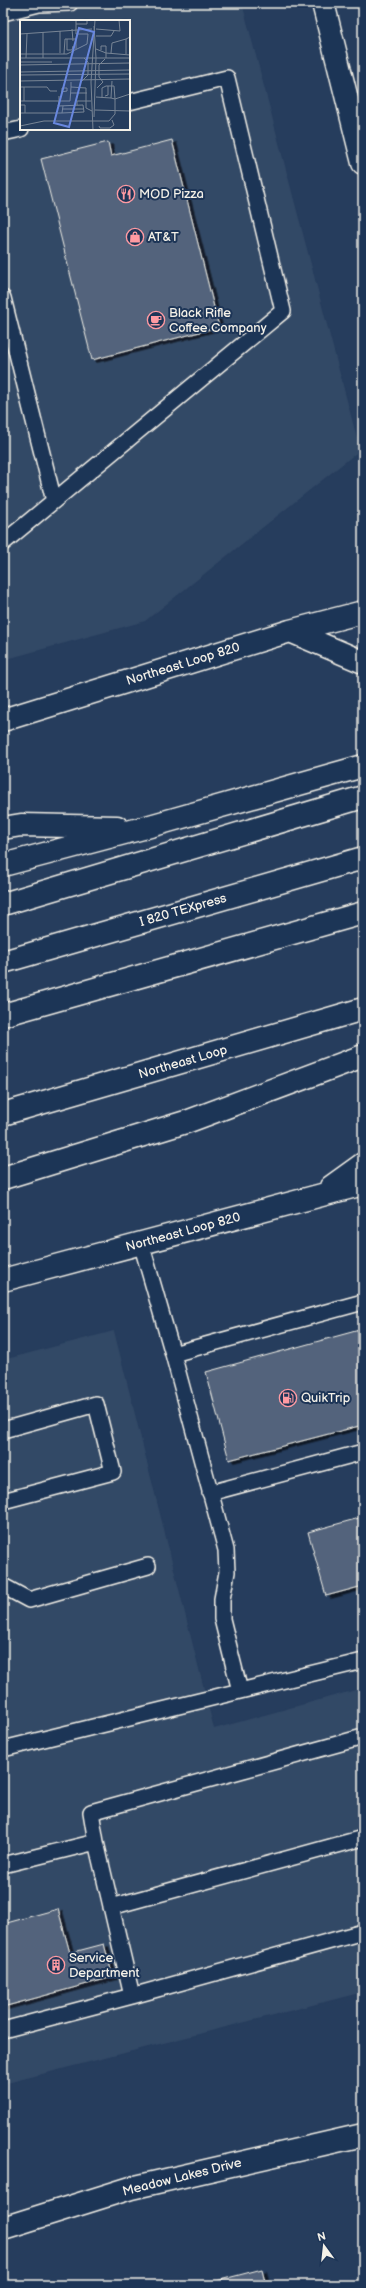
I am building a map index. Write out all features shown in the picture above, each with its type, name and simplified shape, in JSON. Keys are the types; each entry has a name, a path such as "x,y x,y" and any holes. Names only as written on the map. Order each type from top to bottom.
{"main road":[{"path":"323,3 363,163"},
{"name":"Northeast Loop 820","path":"3,720 290,631 363,612"},
{"path":"290,631 363,662"},
{"path":"3,865 143,828 363,766"},
{"path":"3,904 363,798"},
{"path":"3,828 21,825 143,828"},
{"name":"I 820 TEXpress","path":"3,962 363,858"},
{"path":"3,1015 363,913"},
{"name":"Northeast Loop","path":"3,1114 363,1009"},
{"path":"3,1178 189,1121 363,1056"},
{"path":"320,1195 363,1164"},
{"name":"Northeast Loop 820","path":"3,1280 363,1184"},
{"name":"Meadow Lakes Drive","path":"3,2228 131,2188 363,2135"}],"lane":[{"path":"3,12 39,4 70,3"},
{"path":"3,543 283,311 227,78 130,102"},
{"path":"3,133 20,129"},
{"path":"3,298 54,501"},
{"path":"141,1243 173,1354 226,1550 227,1572 222,1599 222,1619 240,1691"},
{"path":"173,1354 363,1302"},
{"path":"3,1430 96,1404 113,1472 3,1501"},
{"path":"210,1493 363,1452"},
{"path":"3,1586 29,1600 148,1566"},
{"path":"3,1749 363,1660"},
{"path":"132,1996 96,1842 92,1812 363,1737"},
{"path":"112,1908 363,1838"},
{"path":"3,1866 96,1842"},
{"path":"3,2030 363,1932"}],"shaded area":[{"path":"3,3 242,3 360,450 145,621 3,660"},
{"path":"114,1331 214,1729 363,1688 363,1992 3,2084 3,1360"}],"building":[{"path":"172,140 219,327 92,360 41,159 108,142 111,156"},
{"name":"QuikTrip","path":"363,1329 363,1425 229,1460 206,1372"},
{"path":"363,1517 363,1586 326,1596 308,1532"},
{"name":"Service Department","path":"58,1909 70,1953 104,1944 113,1977 3,2007 3,1924"},
{"path":"262,2269 266,2285 201,2285"}],"place":[{"name":"MOD Pizza","path":"126,194"},
{"name":"AT&T","path":"135,237"},
{"name":"Black Rifle Coffee Company","path":"156,320"},
{"name":"QuikTrip","path":"288,1398"},
{"name":"Service Department","path":"56,1965"}]}
